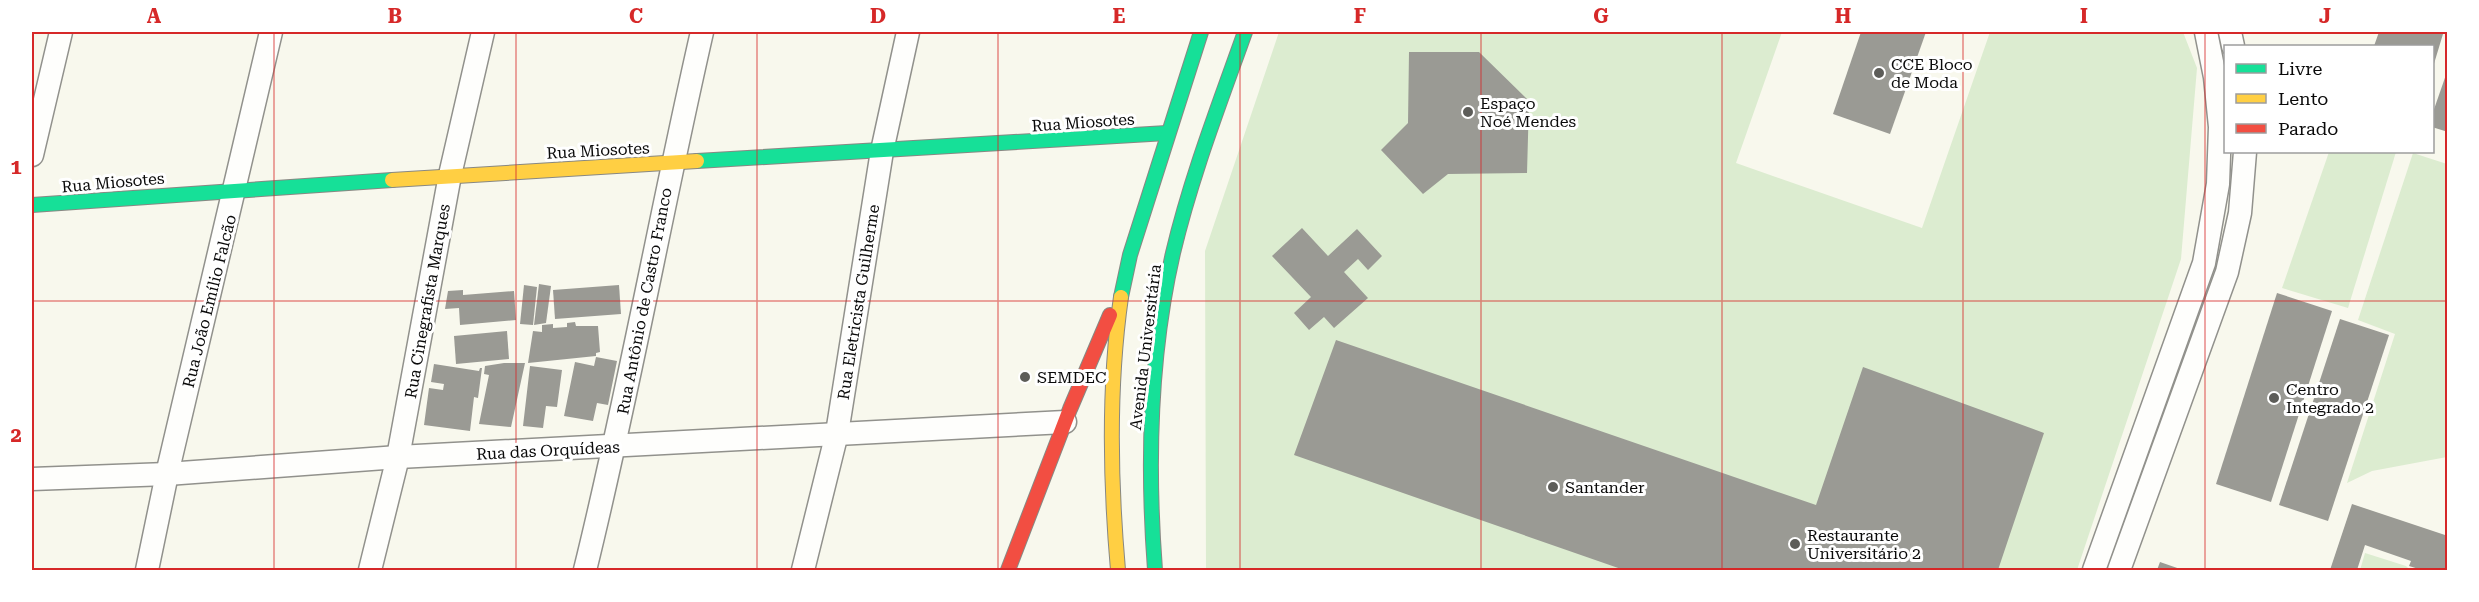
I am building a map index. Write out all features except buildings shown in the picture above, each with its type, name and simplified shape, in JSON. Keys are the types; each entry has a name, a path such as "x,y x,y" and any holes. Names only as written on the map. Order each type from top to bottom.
{"main road":[{"name":"Avenida Universitária","path":"1118,570 1114,518 1112,425 1116,338 1122,287 1140,244 1167,133 1202,32"},
{"name":"Avenida Universitária","path":"1155,570 1150,512 1150,452 1168,251 1245,32"},
{"name":"Rua Miosotes","path":"32,205 450,175 1167,133"},
{"path":"1008,570 1065,422 1122,287"}],"street":[{"path":"32,154 61,32"},
{"name":"Rua João Emílio Falcão","path":"147,570 167,474 236,189 271,32"},
{"name":"Rua Cinegrafista Marques","path":"370,570 398,457 450,175 483,32"},
{"name":"Rua Antônio de Castro Franco","path":"585,570 615,447 672,162 702,32"},
{"name":"Rua Eletricista Guilherme","path":"803,570 837,433 882,151 908,32"},
{"path":"2094,570 2204,263 2218,184 2220,127 2215,77 2206,32"},
{"path":"2119,570 2227,272 2240,213 2246,153"},
{"name":"Rua das Orquídeas","path":"32,479 167,474 398,457 1065,422"}],"green space":[{"path":"1279,32 1782,32 1736,163 1922,228 1990,32 2183,32 2197,68 2181,259 2077,570 1206,570 1205,251"},
{"path":"2329,153 2396,153 2348,308 2282,288"},
{"path":"2413,153 2447,164 2447,457 2372,471 2347,483 2395,334 2358,320"},
{"path":"2365,553 2406,566 2410,570 2360,570"}],"traffic: fast":[{"path":"1121,297 1130,255 1201,32"},
{"path":"1155,570 1151,490 1152,411 1165,292 1188,197 1245,32"},
{"path":"697,161 1167,133"},
{"path":"32,205 392,180"}],"traffic: slow":[{"path":"392,180 697,161"},
{"path":"1118,570 1113,502 1112,399 1121,297"}],"traffic: jam":[{"path":"1008,570 1070,409 1110,315"}],"place":[{"name":"CCE Bloco de Moda","path":"1879,73"},
{"name":"Espaço Noé Mendes","path":"1468,112"},
{"name":"SEMDEC","path":"1025,377"},
{"name":"Centro Integrado 2","path":"2274,398"},
{"name":"Santander","path":"1553,487"},
{"name":"Restaurante Universitário 2","path":"1795,544"}]}
